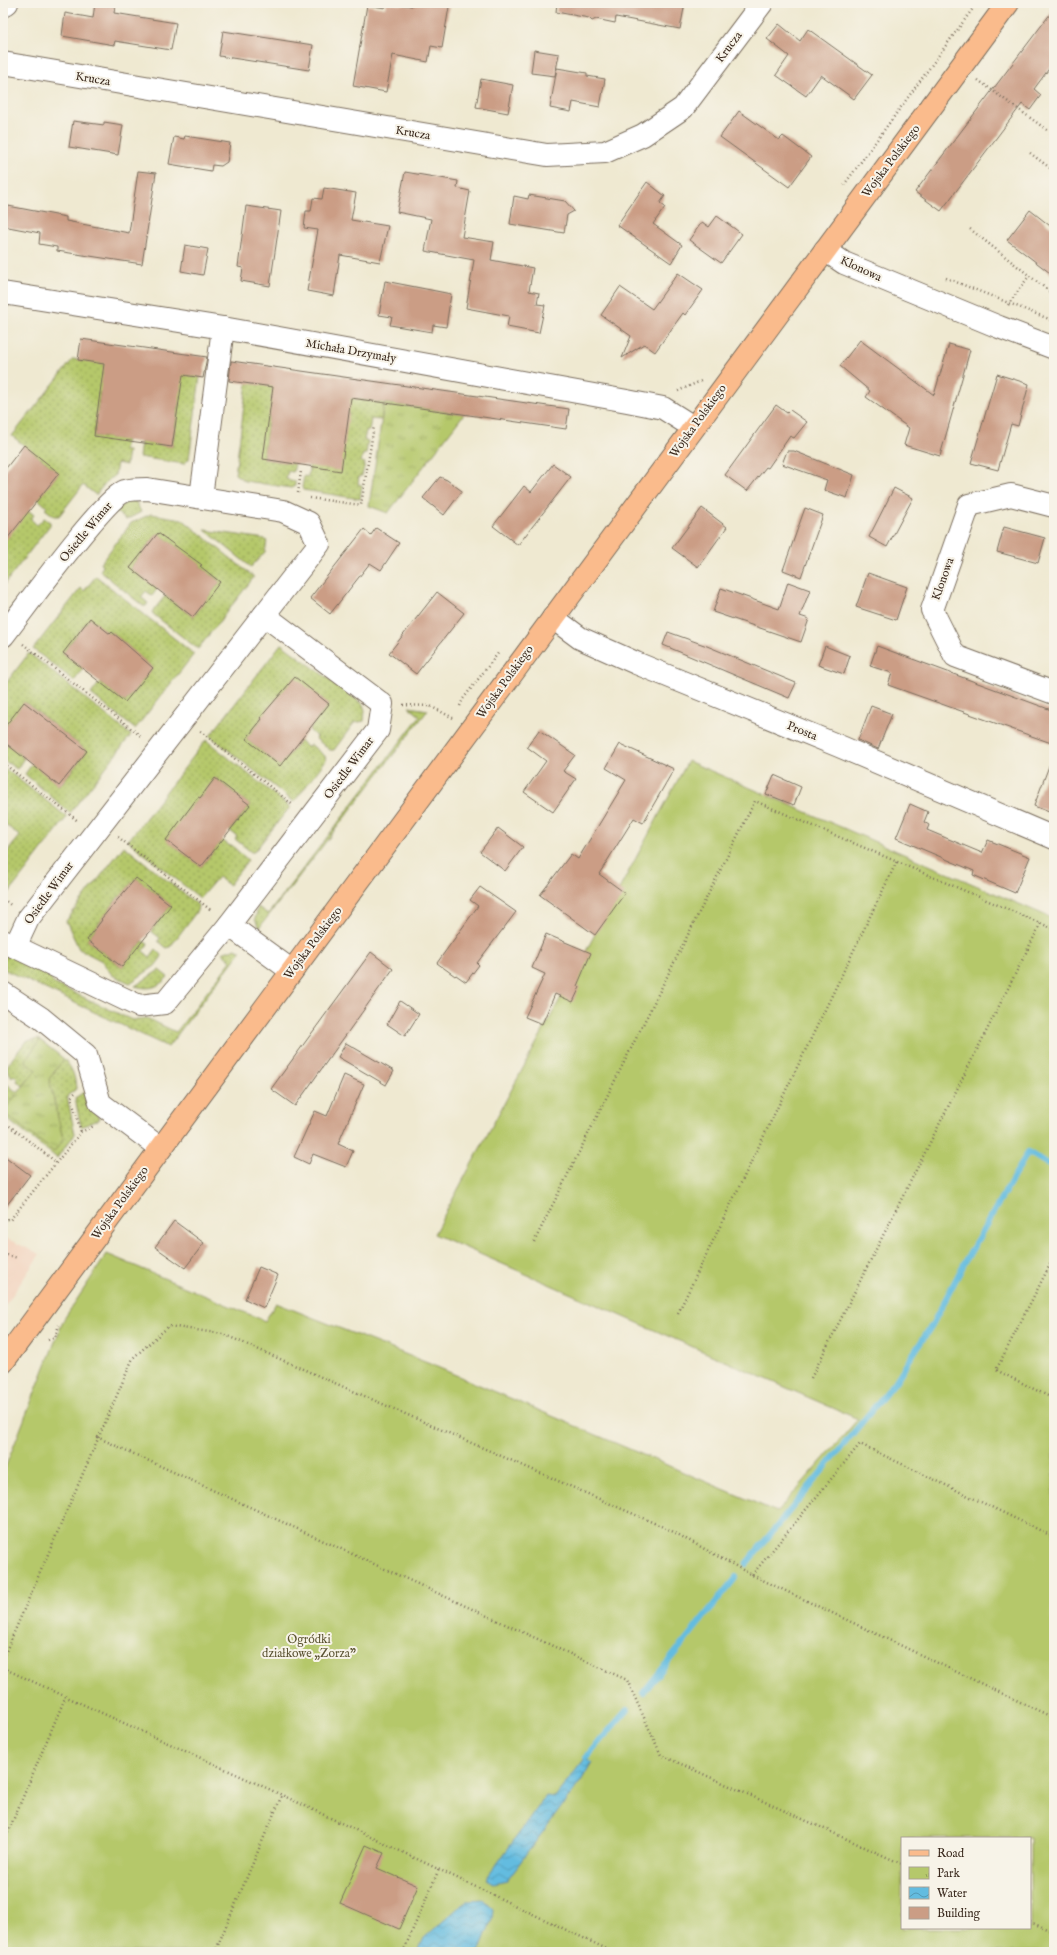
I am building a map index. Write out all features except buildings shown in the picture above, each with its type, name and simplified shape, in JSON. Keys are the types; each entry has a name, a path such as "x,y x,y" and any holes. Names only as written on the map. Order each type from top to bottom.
{"main road":[{"name":"Wojska Polskiego","path":"3,1362 1008,3"}],"street":[{"path":"3,6 6,3"},
{"name":"Krucza","path":"3,63 547,155 604,152 643,135 683,108 762,3"},
{"name":"Klonowa","path":"825,250 844,263 1054,348"},
{"name":"Michała Drzymały","path":"3,293 223,328 663,408 693,427"},
{"path":"202,497 223,328"},
{"name":"Osiedle Wimar","path":"5,634 109,502 125,491 147,489 283,511 309,523 319,544 185,719 98,828 9,944 139,1006 165,1003 229,925 378,730 382,704"},
{"name":"Klonowa","path":"1054,506 1011,495 969,506 932,610 955,656 1054,693"},
{"path":"264,615 382,704"},
{"name":"Prosta","path":"553,618 580,638 636,663 839,746 1054,838"},
{"path":"229,925 292,971"},
{"path":"3,993 41,1018 86,1055 100,1103 160,1148"}],"path":[{"path":"841,188 977,3"},
{"path":"961,68 1047,130"},
{"path":"1030,153 1054,171"},
{"path":"970,229 1054,295"},
{"path":"999,327 1009,303 1029,276"},
{"path":"946,278 1054,321"},
{"path":"663,408 669,396 700,381 705,375"},
{"path":"300,470 297,496 361,505 374,426"},
{"path":"5,634 159,751"},
{"path":"382,704 430,706 454,718"},
{"path":"185,719 310,819"},
{"path":"3,763 98,828 229,925"},
{"path":"534,1242 755,801 1054,929"},
{"path":"678,1312 897,861"},
{"path":"811,1378 1041,923"},
{"path":"3,1218 10,1220 81,1132 100,1123 112,1113"},
{"path":"3,1121 56,1162"},
{"path":"3,1254 18,1258"},
{"path":"1054,1257 996,1370 1054,1399"},
{"path":"3,1658 97,1437 133,1358 169,1326 223,1334 670,1530 752,1575 1054,1718"},
{"path":"97,1437 627,1680 661,1754 901,1864"},
{"path":"752,1575 860,1444 1054,1536"},
{"path":"3,1668 65,1698 282,1795 613,1952"},
{"path":"3,1844 65,1698"},
{"path":"215,1952 282,1795"},
{"path":"403,1952 439,1869"},
{"path":"1031,1922 1054,1932"}],"shaded area":[{"path":"3,1237 40,1254 3,1309"}],"green space":[{"path":"73,359 200,377 189,459 184,464 139,457 141,442 172,447 179,403 100,392 94,436 126,440 124,451 128,451 126,465 117,463 115,475 106,482 96,495 83,485 59,516 54,516 45,509 47,507 38,499 59,473 12,436"},
{"path":"247,383 384,403 381,420 371,419 369,431 366,431 364,440 368,441 366,454 363,454 361,462 365,463 362,476 359,476 358,484 362,485 360,499 303,490 302,487 304,476 308,477 309,466 269,415 263,459 295,464 293,472 288,471 286,479 295,481 295,486 291,488 245,481 235,474"},
{"path":"384,403 464,414 388,513 369,506"},
{"path":"135,500 141,512 126,520 114,510 129,501"},
{"path":"29,511 34,515 31,519 37,525 44,518 50,522 50,525 3,586 3,530"},
{"path":"151,514 182,519 254,577 198,649 152,612 165,596 193,617 220,582 200,566 201,565 158,533 130,568 157,589 152,596 146,591 141,597 148,603 146,606 143,606 100,571 103,566 100,564 131,523"},
{"path":"205,530 265,539 267,541 265,552 251,567"},
{"path":"96,576 194,654 135,729 91,694 100,682 125,702 153,668 112,632 110,634 90,618 63,653 83,669 74,681 33,649 81,588 84,591"},
{"path":"281,644 363,704 365,710 364,721 354,723 334,750 330,750 316,739 317,737 309,730 329,704 295,678 260,718 262,719 246,739 280,766 300,741 308,747 310,744 325,756 326,760 294,802 210,736"},
{"path":"29,653 131,735 70,813 25,774 32,764 60,786 87,751 25,702 3,729 3,687"},
{"path":"409,707 428,710 259,928 255,919 258,907 268,914 420,716"},
{"path":"206,740 290,807 254,852 251,852 235,839 237,836 230,831 250,805 215,778 200,798 198,797 167,840 201,867 222,840 230,846 231,845 248,860 229,885 218,877 200,898 128,841"},
{"path":"3,741 24,758 17,769 3,760"},
{"name":"Ogródki działkowe „Zorza”","path":"688,761 1054,919 1054,1952 3,1952 3,1473 64,1319 107,1254 265,1321 276,1303 430,1364 777,1512 858,1419 434,1234"},
{"path":"3,767 67,817 5,898 3,896 3,857 20,836 3,823"},
{"path":"124,846 198,905 197,911 170,947 167,948 158,941 160,938 151,931 171,905 136,878 120,897 119,896 87,940 122,967 143,941 148,944 143,951 150,957 156,949 162,955 155,966 130,983 112,975 102,961 79,949 66,921"},
{"path":"236,948 241,951 168,1047 3,969 3,950 47,971 53,983 132,1020 147,1018 176,1032 231,961 222,953"},
{"path":"159,970 168,977 157,986 145,988 135,986"},
{"path":"40,1040 25,1061 36,1070 23,1086 17,1081 18,1079 14,1075 12,1077 6,1067 26,1041"},
{"path":"40,1040 64,1059 49,1079 63,1139 54,1152 3,1112 36,1070 25,1061"},
{"path":"64,1059 70,1066 74,1076 76,1089 67,1096 75,1134 57,1158 3,1116 3,1112 63,1139 49,1079"},
{"path":"3,1081 18,1093 3,1112"},
{"path":"84,1092 87,1102 100,1119 81,1127 75,1098"}],"water":[{"path":"586,1757 592,1762 581,1781 507,1880 493,1883 486,1879 546,1796 555,1797"},
{"path":"484,1900 493,1909 492,1919 479,1952 418,1952 424,1938 466,1901"}],"waterway":[{"path":"746,1564 895,1382 932,1325 966,1260 1028,1152 1054,1168"},
{"path":"643,1693 736,1577"},
{"path":"586,1757 627,1710"}]}
